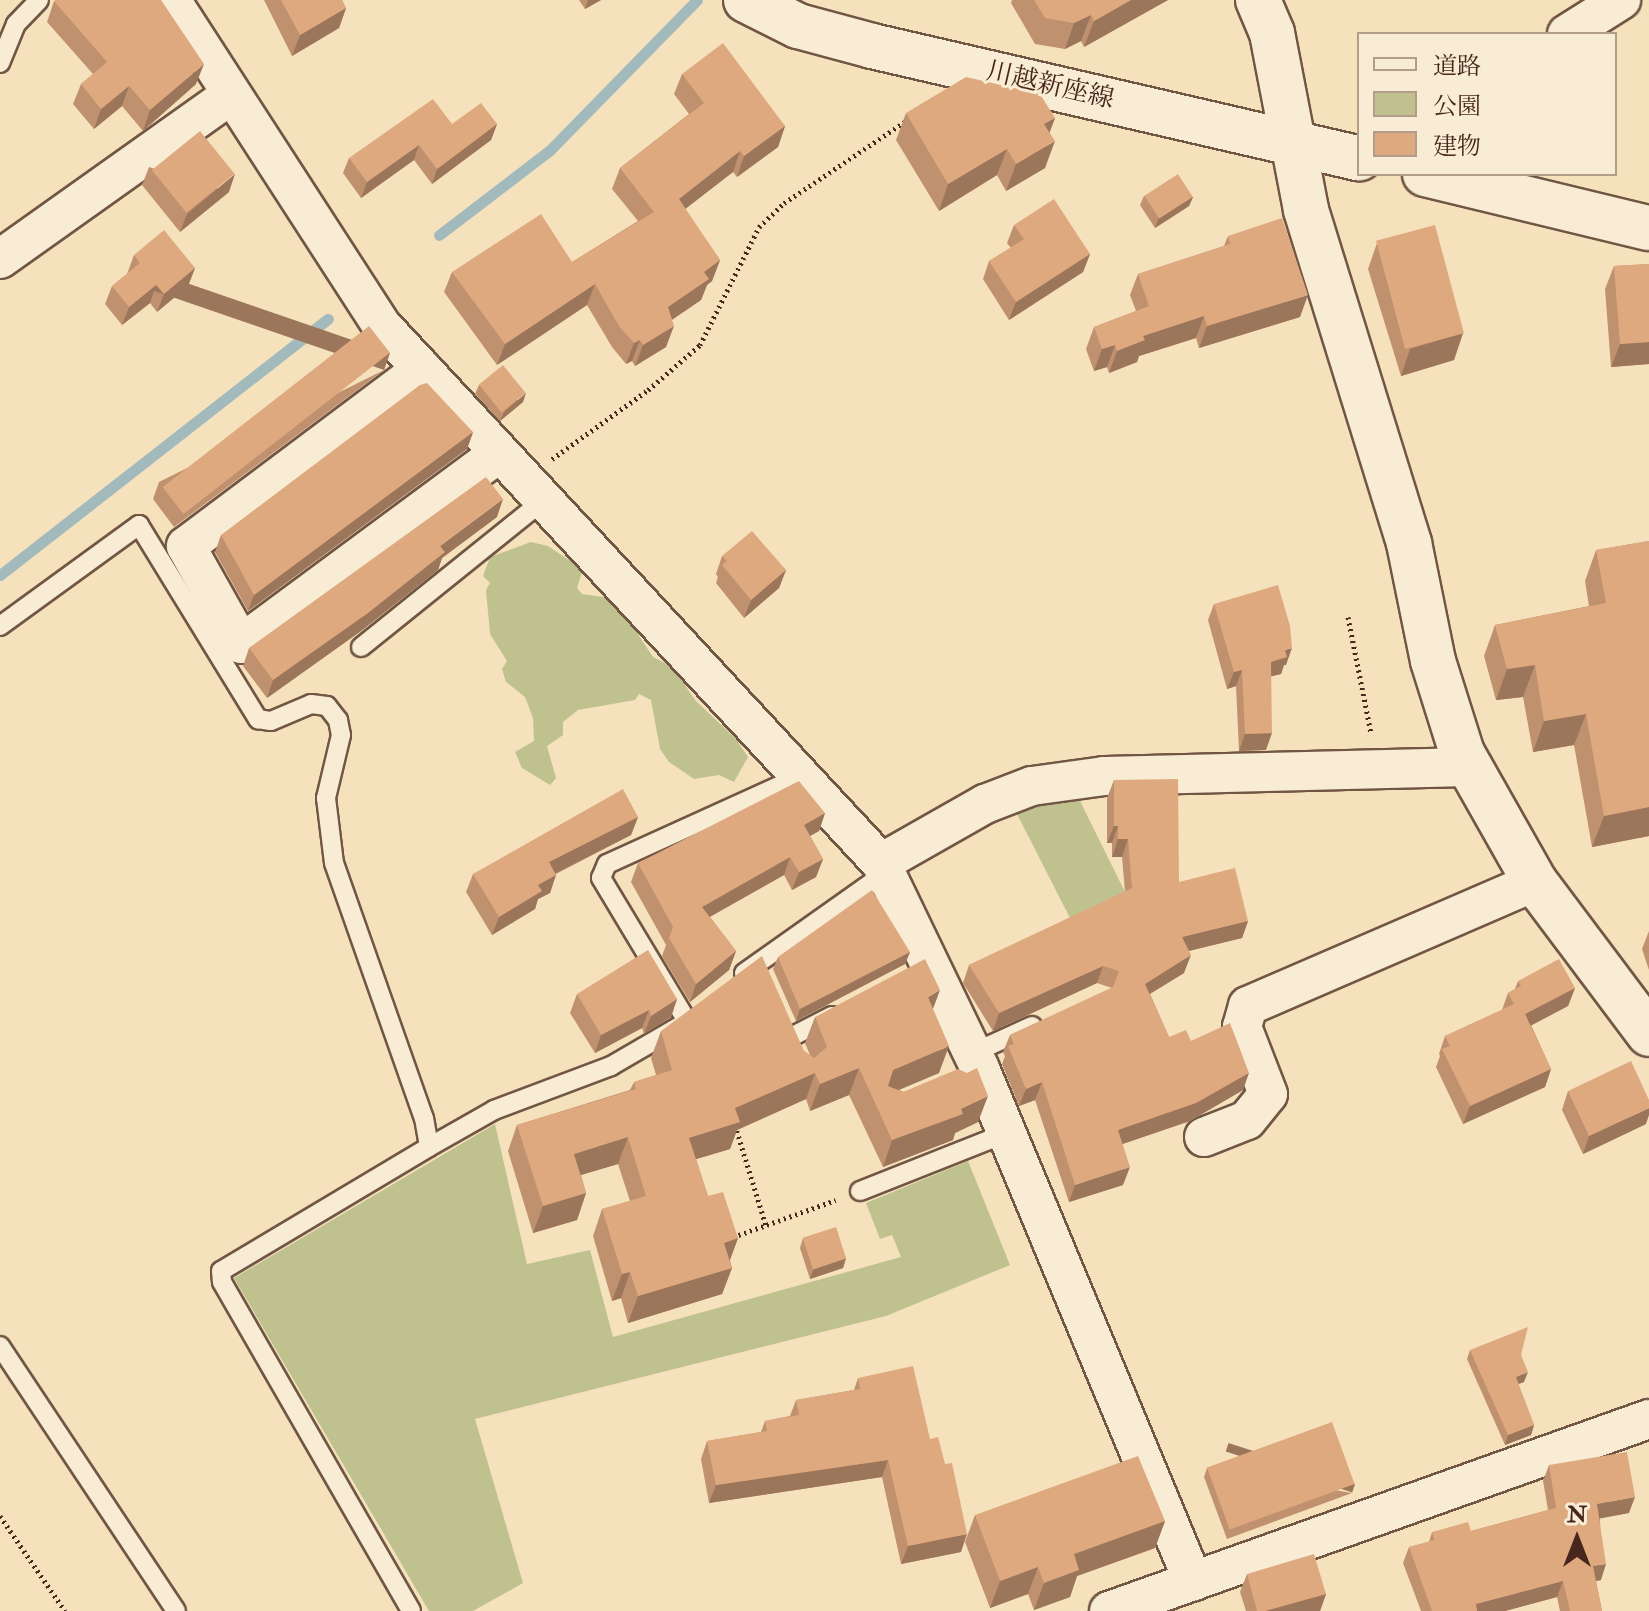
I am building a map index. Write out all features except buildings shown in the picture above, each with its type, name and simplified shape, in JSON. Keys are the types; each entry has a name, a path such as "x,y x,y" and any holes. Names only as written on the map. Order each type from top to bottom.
{"street":[{"path":"171,0 382,326 883,868 923,968 1004,1134 1193,1581"},
{"name":"川越新座線","path":"746,0 798,26 872,46 1290,141 1352,151"},
{"path":"1258,0 1272,33 1290,141 1409,543 1433,661 1469,767 1535,882 1649,1034"},
{"path":"1570,32 1621,0"},
{"path":"0,259 231,95"},
{"path":"1433,176 1649,228"},
{"path":"422,369 186,546 241,644 523,477"},
{"path":"883,868 985,804 1032,786 1104,776 1469,767"},
{"path":"1204,1137 1247,1120 1268,1094 1242,1027 1248,1006 1535,882"},
{"path":"1109,1611 1649,1419"}],"lane":[{"path":"0,63 16,24 39,0"},
{"path":"361,647 523,477"},
{"path":"0,626 139,525 258,719 271,721 311,704 327,706 341,735 326,798 334,863 424,1118 429,1147"},
{"path":"411,1611 222,1282 221,1271 494,1110 611,1066 693,1015 601,878 607,864 801,776"},
{"path":"723,990 883,868"},
{"path":"757,962 768,987"},
{"path":"800,1061 787,1032 846,1009"},
{"path":"973,1065 1044,1020"},
{"path":"860,1191 1004,1134"},
{"path":"0,1346 176,1611"}],"path":[{"path":"523,477 648,390 700,345 725,300 741,256 759,227 784,203 915,115"},
{"path":"1348,617 1379,769"},
{"path":"731,1110 766,1226"},
{"path":"728,1239 860,1191"},
{"path":"0,1516 65,1611"}],"green space":[{"path":"531,542 548,546 575,564 582,572 577,588 582,594 603,597 626,616 653,657 673,667 695,700 736,739 748,757 734,782 719,775 694,779 669,762 660,749 651,700 639,694 635,700 578,710 563,722 563,735 547,746 556,778 550,785 522,768 515,752 534,741 533,718 525,697 506,682 502,669 507,661 490,634 486,590 490,583 483,576 490,557"},
{"path":"1078,797 1127,896 1071,920 1016,812"},
{"path":"495,1124 527,1264 590,1250 613,1337 901,1257 892,1235 880,1239 866,1203 968,1161 1010,1265 886,1316 475,1419 523,1583 473,1611 429,1611 234,1278"}],"waterway":[{"path":"439,235 550,150 697,0"},
{"path":"0,575 328,319"}]}
